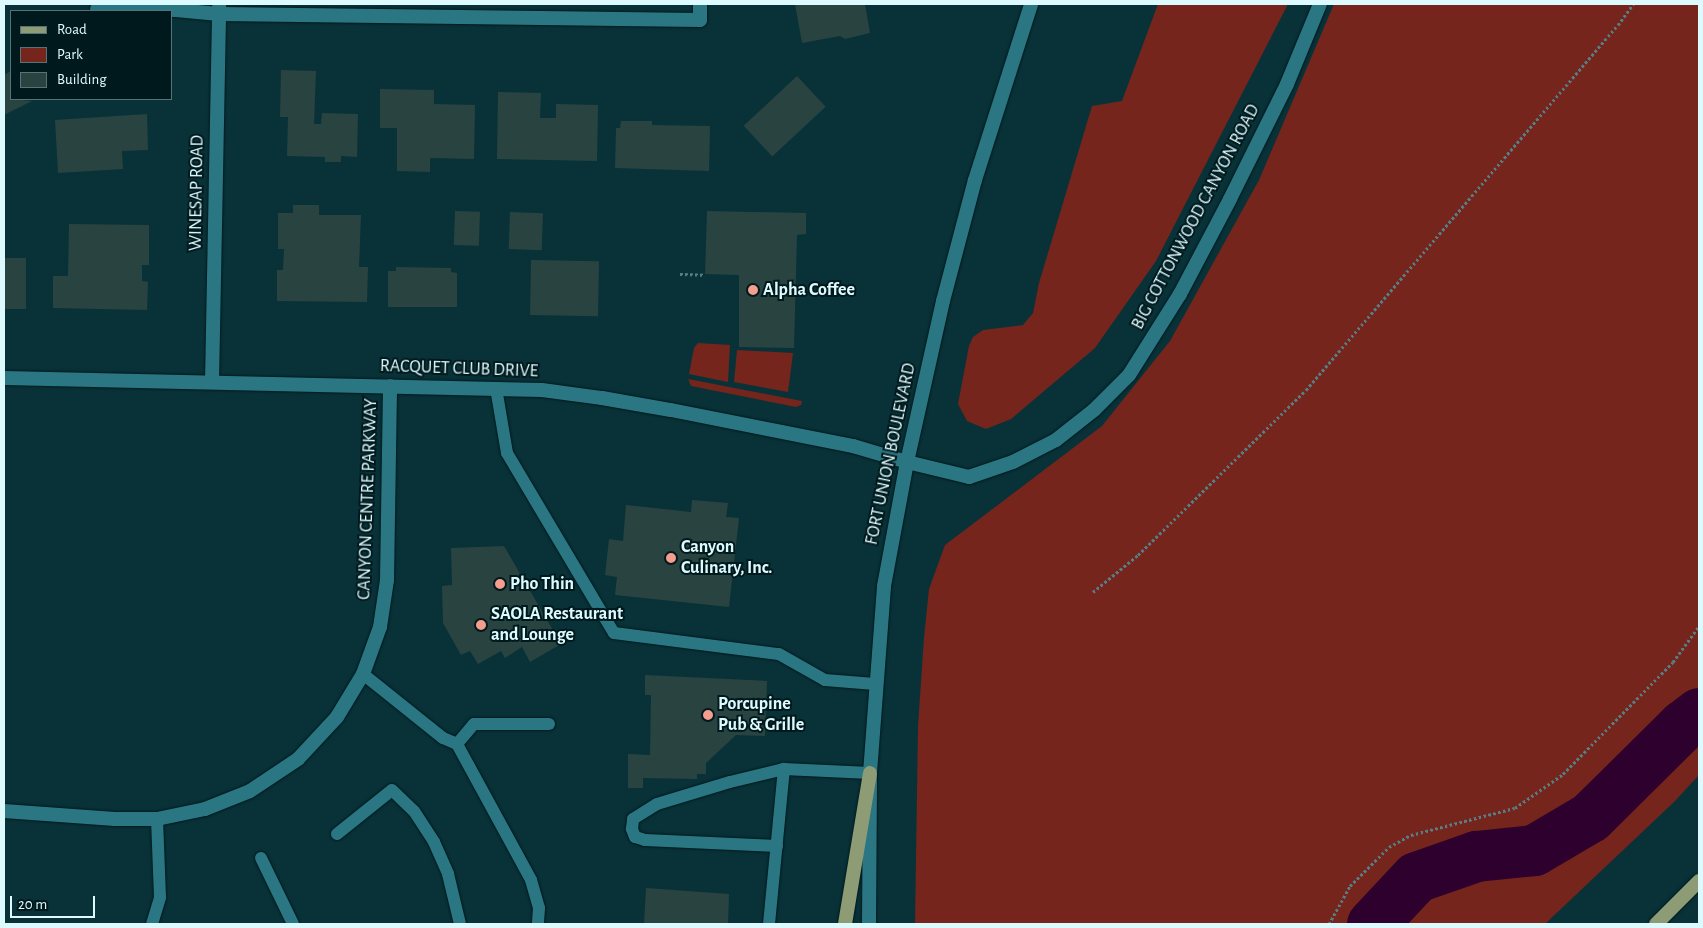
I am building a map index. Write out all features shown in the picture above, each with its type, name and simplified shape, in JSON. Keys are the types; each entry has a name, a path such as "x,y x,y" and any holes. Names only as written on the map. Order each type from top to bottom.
{"main road":[{"path":"845,924 870,773"},
{"path":"1656,924 1699,881"}],"street":[{"path":"98,9 219,9 700,20 700,4"},
{"name":"FORT UNION BOULEVARD","path":"869,924 870,773 875,684 884,586 907,462 932,347 975,180 1031,4"},
{"name":"BIG COTTONWOOD CANYON ROAD","path":"907,462 969,477 1014,462 1056,440 1094,410 1129,375 1175,302 1230,199 1287,84 1320,4"},
{"name":"WINESAP ROAD","path":"212,382 219,9"},
{"name":"RACQUET CLUB DRIVE","path":"4,378 542,390 632,403 840,443 907,462"},
{"name":"CANYON CENTRE PARKWAY","path":"4,811 115,819 157,819 205,809 250,791 298,759 336,717 363,674 380,627 387,580 390,386"}],"lane":[{"path":"496,388 506,453 614,633 778,654 825,680 875,684"},
{"path":"363,674 443,738 457,744 531,880 539,908 538,924"},
{"path":"457,744 474,724 549,724"},
{"path":"777,846 645,840 635,837 632,829 633,819 657,804 730,782 784,769 870,773"},
{"path":"769,924 784,769"},
{"path":"337,834 392,790 414,811 434,842 448,874 460,924"},
{"path":"152,924 160,897 157,819"},
{"path":"261,858 293,924"}],"path":[{"path":"1093,592 1138,555 1306,390 1618,25 1633,4"},
{"path":"680,274 704,275"},
{"path":"1329,924 1350,886 1389,847 1410,836 1514,808 1563,774 1673,662 1699,626"}],"green space":[{"path":"1158,4 1288,4 1156,261 1095,348 1011,419 986,429 967,421 958,404 969,346 973,337 983,330 1023,325 1033,313 1039,283 1092,106 1122,101"},
{"path":"1334,4 1699,4 1699,775 1674,802 1545,924 915,924 918,726 924,638 929,589 945,545 1102,426 1170,341 1259,180"},
{"path":"698,343 730,345 728,382 689,374 694,348"},
{"path":"737,350 793,353 788,392 734,382"},
{"path":"688,379 802,401 801,405 796,407 691,386"}],"building":[{"path":"795,4 865,4 870,33 845,39 840,36 802,43"},
{"path":"281,70 316,71 314,124 321,124 322,113 358,114 357,157 341,156 341,162 325,162 325,157 287,156 288,117 280,117"},
{"path":"10,72 10,100 32,101 4,115 4,75"},
{"path":"797,76 826,107 772,157 744,126"},
{"path":"380,89 434,90 434,104 475,105 474,159 430,158 430,172 397,171 397,128 380,128"},
{"path":"498,92 541,93 540,118 556,118 556,104 598,105 597,161 497,159"},
{"path":"147,114 148,150 122,151 123,169 58,173 55,120"},
{"path":"621,121 652,121 652,125 710,126 709,171 615,168 616,128 620,128"},
{"path":"293,205 319,205 319,215 361,215 359,267 368,267 367,302 277,301 277,270 283,270 284,249 278,249 278,213 293,213"},
{"path":"455,211 480,212 479,246 454,245"},
{"path":"707,211 806,213 806,234 797,235 794,348 739,347 739,275 705,274"},
{"path":"510,212 543,213 542,250 509,249"},
{"path":"69,224 149,225 149,265 142,265 142,281 148,282 147,310 53,308 53,276 68,276"},
{"path":"4,258 26,258 26,309 4,309"},
{"path":"531,260 599,261 598,316 530,315"},
{"path":"396,267 451,268 451,272 457,273 457,307 388,307 388,271 396,271"},
{"name":"Canyon Culinary, Inc.","path":"692,500 728,503 726,517 739,518 729,607 615,595 617,577 605,575 609,539 623,541 626,505 691,512"},
{"path":"504,546 561,644 530,662 522,647 505,658 501,651 478,664 470,651 461,655 443,623 442,586 452,585 451,548"},
{"name":"Porcupine Pub & Grille","path":"645,675 767,681 765,736 736,735 706,763 706,774 697,774 697,779 643,778 643,788 628,788 628,754 650,755 651,695 645,695"},
{"path":"646,888 729,894 728,924 644,924"}],"waterway":[{"path":"1372,924 1416,877 1476,856 1534,850 1590,817 1683,725 1699,713"}],"place":[{"name":"Alpha Coffee","path":"753,290"},
{"name":"Canyon Culinary, Inc.","path":"671,558"},
{"name":"Pho Thin","path":"500,584"},
{"name":"SAOLA Restaurant and Lounge","path":"481,625"},
{"name":"Porcupine Pub & Grille","path":"708,715"}]}
